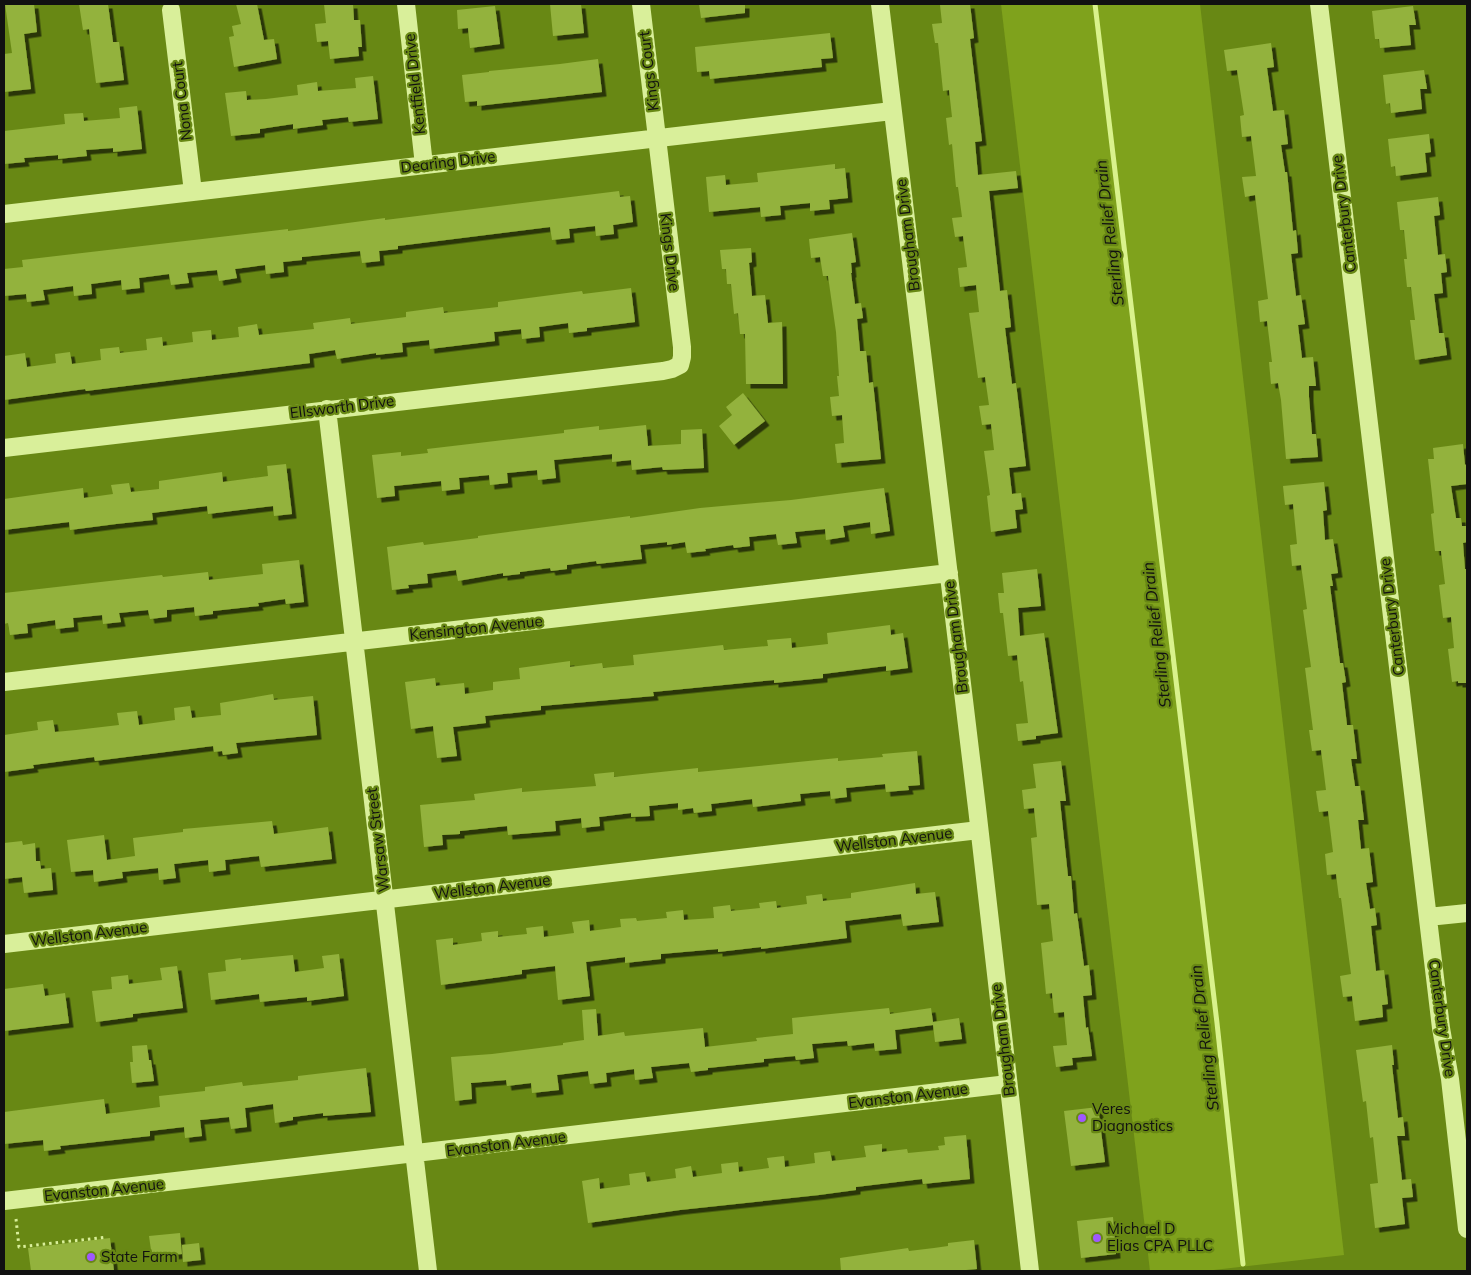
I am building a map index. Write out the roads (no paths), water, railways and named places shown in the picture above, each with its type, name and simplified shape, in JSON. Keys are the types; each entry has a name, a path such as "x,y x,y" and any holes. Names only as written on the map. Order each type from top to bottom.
{"street":[{"name":"Kentfield Drive","path":"406,4 424,165"},
{"name":"Kings Court","path":"641,4 656,138"},
{"name":"Brougham Drive","path":"880,4 949,573 1030,1271"},
{"name":"Canterbury Drive","path":"1319,4 1441,1028 1450,1079 1467,1229"},
{"name":"Nona Court","path":"171,10 193,192"},
{"name":"Dearing Drive","path":"4,214 892,110"},
{"name":"Kings Drive","path":"656,138 682,347 680,365"},
{"name":"Ellsworth Drive","path":"4,448 663,371 680,365"},
{"name":"Warsaw Street","path":"327,409 428,1271"},
{"name":"Kensington Avenue","path":"4,682 949,573"},
{"name":"Wellston Avenue","path":"4,944 979,830"},
{"path":"1428,917 1467,913"},
{"name":"Evanston Avenue","path":"4,1201 1008,1084"}],"waterway":[{"name":"Sterling Relief Drain","path":"1095,4 1217,1023 1243,1264"}],"place":[{"name":"Veres Diagnostics","path":"1082,1118"},
{"name":"Michael D Elias CPA PLLC","path":"1097,1238"},
{"name":"State Farm","path":"91,1257"}]}
